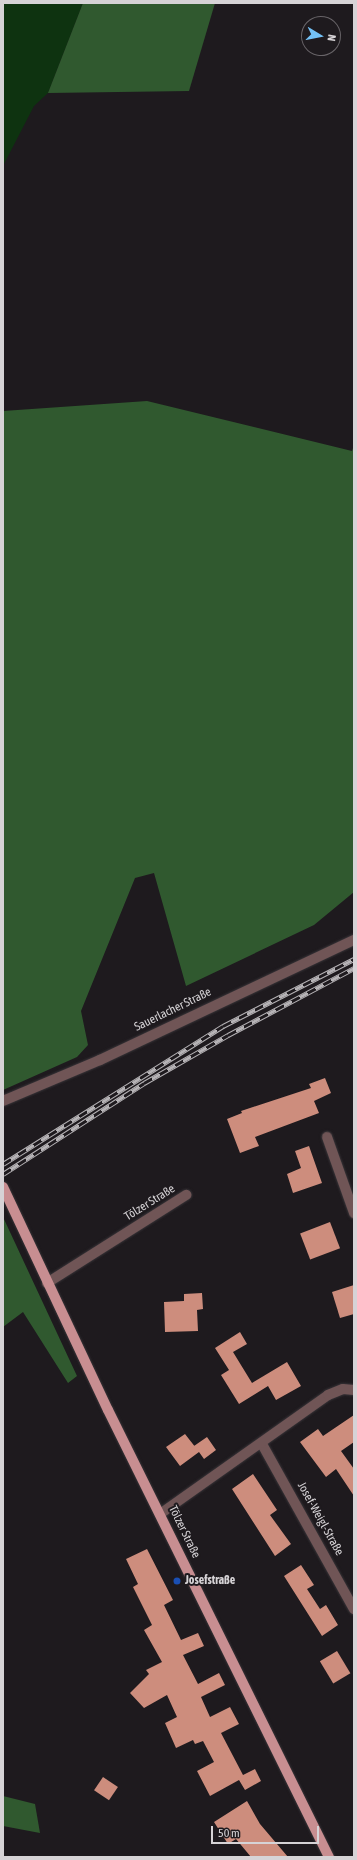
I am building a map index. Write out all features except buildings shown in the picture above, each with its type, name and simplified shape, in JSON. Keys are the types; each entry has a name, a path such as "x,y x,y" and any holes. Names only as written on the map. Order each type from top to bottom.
{"main road":[{"name":"Tölzer Straße","path":"3,1187 47,1283 329,1857"}],"street":[{"name":"Sauerlacher Straße","path":"3,1101 100,1060 354,940"},
{"path":"327,1137 354,1213"},
{"name":"Tölzer Straße","path":"47,1283 186,1195"},
{"path":"160,1514 262,1444 328,1395 343,1390 354,1390"},
{"name":"Josef-Weigl-Straße","path":"262,1444 354,1608"}],"green space":[{"path":"3,3 83,3 48,93 34,106 3,166"},
{"path":"83,3 215,3 189,91 48,93"},
{"path":"147,401 352,451 354,445 354,892 314,925 186,986 154,873 135,878 81,1011 88,1045 77,1057 3,1090 3,411"},
{"path":"3,1217 77,1376 68,1383 23,1312 3,1327"},
{"path":"3,1796 35,1804 40,1833 3,1826"}],"railway":[{"path":"3,1164 223,1026 354,959"},
{"path":"3,1174 144,1083 228,1035 354,968"}],"place":[{"name":"Josefstraße","path":"177,1581"}]}
